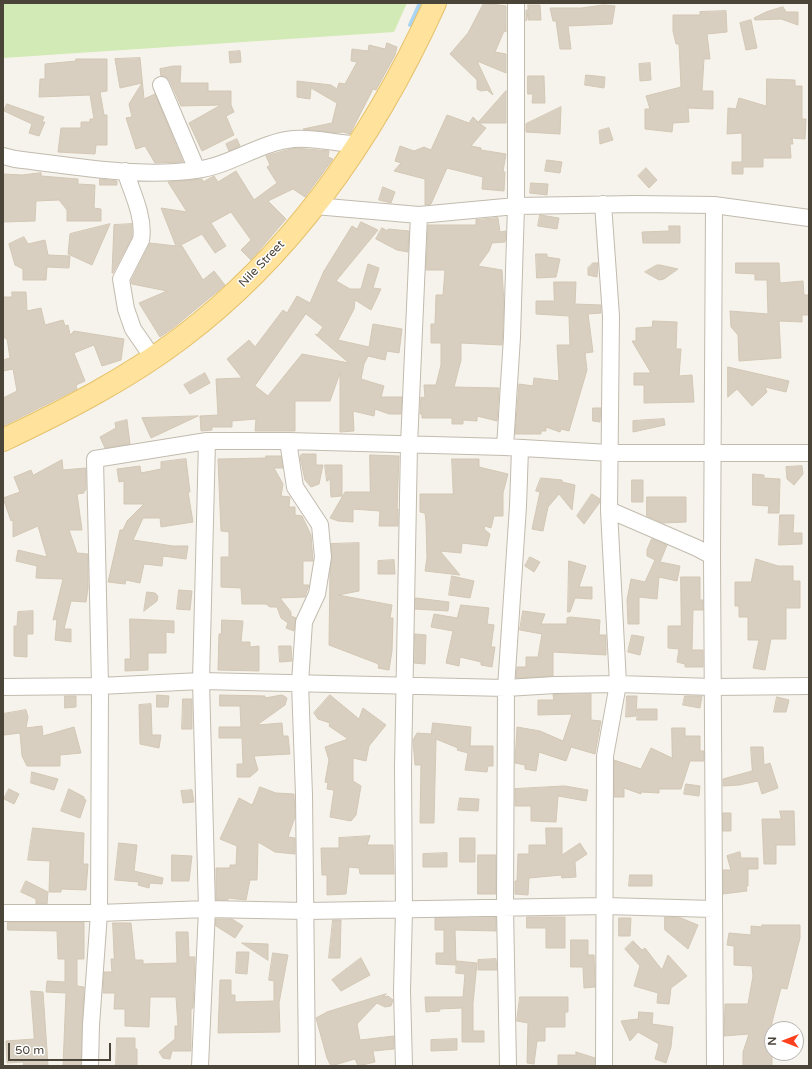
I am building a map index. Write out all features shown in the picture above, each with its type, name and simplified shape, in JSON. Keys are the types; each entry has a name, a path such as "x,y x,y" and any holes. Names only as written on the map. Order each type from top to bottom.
{"main road":[{"name":"Nile Street","path":"3,440 94,393 153,358 182,337 240,288 268,260 314,206 342,169 387,100 413,52 435,3"}],"street":[{"path":"508,1066 505,908 506,688 518,506 512,448 512,337 516,206 516,3"},
{"path":"161,85 197,170"},
{"path":"3,156 15,159 125,171 197,170 235,159 274,144 294,139 358,144"},
{"path":"125,171 137,210 142,234 141,240 121,279 126,309 133,329 153,358"},
{"path":"603,204 611,316 609,510 618,684 605,756 604,1066"},
{"path":"314,206 419,215 516,206 603,204 714,205 809,218"},
{"path":"714,205 712,556 715,1066"},
{"path":"404,1066 402,991 404,910 403,767 409,445 419,215"},
{"path":"90,1066 91,1025 99,913 100,686 95,460 207,441 288,441 512,448 610,453 809,453"},
{"path":"200,1066 207,909 201,681 207,441"},
{"path":"288,441 295,487 320,525 323,557 317,594 304,622 300,683 304,795 307,1066"},
{"path":"609,510 698,548 712,556"},
{"path":"3,687 100,686 201,681 405,687 506,688 555,685 618,684 713,687 809,686"},
{"path":"3,913 99,913 207,909 306,911 404,910 605,906 714,909"}],"green space":[{"path":"3,3 407,3 394,32 3,58"}],"building":[{"path":"484,3 506,6 506,32 504,31 495,52 506,54 506,73 477,61 493,95 487,90 481,91 477,89 477,80 450,54 468,33"},
{"path":"528,5 540,5 541,20 528,20 528,13 526,21 526,10 528,10"},
{"path":"604,5 615,6 612,24 568,26 571,49 560,49 556,21 553,21 550,8 581,8"},
{"path":"783,7 786,12 798,12 798,25 781,19 755,20 754,18 766,12"},
{"path":"726,11 727,32 707,34 710,59 704,59 702,91 713,91 713,109 688,108 689,122 673,123 672,132 645,129 645,109 650,109 646,96 681,87 679,44 676,44 673,31 673,15 700,15 700,12"},
{"path":"751,20 757,48 746,50 740,23"},
{"path":"387,43 397,47 395,55 376,90 373,89 350,134 343,132 338,133 303,129 332,123 337,103 311,88 310,99 297,97 297,81 331,85 337,89 339,83 345,84 357,62 351,61 352,49 368,51 369,45 385,49"},
{"path":"240,51 241,62 230,63 229,52"},
{"path":"140,58 144,99 155,94 183,162 155,163 145,146 136,149 126,118 132,117 129,104 142,83 120,88 115,59"},
{"path":"76,59 107,59 107,91 100,92 104,115 107,115 107,145 96,145 95,154 58,152 61,128 81,128 81,122 90,122 90,119 94,119 90,95 39,97 40,79 45,79 45,64 76,61"},
{"path":"650,63 651,80 640,81 639,64"},
{"path":"181,66 180,83 208,83 208,91 231,91 231,105 234,112 226,116 234,135 202,151 189,123 221,105 181,106 170,81 166,77 161,76 160,69"},
{"path":"586,75 605,77 604,88 585,85"},
{"path":"528,76 544,76 545,103 532,103 533,94 528,94"},
{"path":"767,79 795,80 795,86 802,86 802,119 806,119 805,139 792,138 793,144 790,144 791,158 763,158 763,167 743,167 743,174 732,174 732,162 742,162 742,133 727,134 728,108 736,109 739,98 766,106"},
{"path":"506,91 506,123 479,123 486,128 471,146 481,148 481,150 506,154 503,172 505,172 504,191 482,189 483,177 447,168 431,204 425,205 425,179 394,171 401,163 395,161 400,146 414,151 424,147 431,150 447,115 469,123 473,117 478,122"},
{"path":"7,104 44,117 42,122 45,122 39,136 29,133 32,124 4,111"},
{"path":"561,107 560,134 526,132 526,124"},
{"path":"609,128 613,140 600,144 599,131"},
{"path":"237,139 240,146 229,151 226,144"},
{"path":"295,148 329,151 328,157 333,159 305,197 293,189 268,201 286,219 251,260 241,250 251,240 231,212 211,223 226,246 215,253 202,234 179,246 182,246 203,280 214,271 225,285 160,337 139,303 167,291 132,284 131,281 150,243 176,246 161,208 187,212 168,182 202,179 203,182 214,176 218,182 236,171 254,200 277,183 267,167 270,165 266,156"},
{"path":"547,160 562,162 560,173 545,171"},
{"path":"646,168 657,180 649,188 638,176"},
{"path":"41,173 41,176 78,179 78,184 95,185 94,208 101,209 101,221 67,221 67,210 59,200 36,201 35,221 3,222 3,174 22,175"},
{"path":"100,179 117,181 117,185 100,185"},
{"path":"531,183 548,184 547,195 530,193"},
{"path":"383,187 395,192 391,203 379,200"},
{"path":"540,215 559,218 557,229 538,226"},
{"path":"498,218 500,232 506,231 505,242 492,243 489,251 478,266 502,270 504,304 502,345 461,343 461,360 454,387 499,388 497,421 477,416 477,421 463,420 463,424 452,424 452,418 422,418 422,414 420,414 421,397 425,398 424,385 436,385 441,365 441,343 431,343 431,324 435,324 436,295 443,295 445,270 426,270 428,225 476,225 476,220"},
{"path":"361,222 378,230 336,281 350,289 361,289 368,264 379,268 373,288 381,289 371,310 355,300 354,309 338,340 369,347 373,324 402,329 399,353 387,351 385,360 368,356 364,364 361,379 384,386 381,397 402,397 401,414 389,414 375,409 374,416 353,411 354,431 340,432 340,373 330,401 295,401 295,431 255,431 256,419 232,421 232,427 212,427 212,430 201,431 200,416 218,415 216,379 242,378 227,359 249,340 255,347 283,310 287,313 297,296 310,303 324,271 352,226 357,229","holes":["306,314 323,327 317,335 315,334 349,363 302,354 268,396 255,386"]},
{"path":"110,224 92,265 68,254 70,234"},
{"path":"132,224 132,237 112,273 114,225"},
{"path":"669,226 680,226 680,243 643,243 642,232 669,231"},
{"path":"382,228 388,231 388,229 409,231 408,252 397,250 376,239"},
{"path":"24,237 28,244 45,240 48,255 70,256 69,268 47,267 46,280 23,280 23,269 15,265 9,244"},
{"path":"536,254 547,254 547,257 560,259 556,277 537,278"},
{"path":"593,263 598,263 597,277 588,275 588,268"},
{"path":"736,263 779,263 780,283 803,281 804,295 809,295 809,315 802,315 802,322 779,321 781,358 739,361 738,335 731,327 730,311 768,314 767,280 755,280 755,274 736,273"},
{"path":"657,265 678,269 664,279 659,280 645,272"},
{"path":"554,282 576,282 575,304 601,305 601,313 588,314 593,352 585,353 587,370 569,431 561,429 560,432 546,427 546,431 541,431 541,434 515,434 519,384 533,386 534,378 559,381 557,345 570,345 569,316 536,314 536,301 554,301"},
{"path":"12,292 26,292 27,311 41,308 45,325 63,320 65,326 68,325 70,335 74,331 124,339 121,360 102,366 94,345 74,353 85,381 76,385 77,389 3,426 3,398 17,391 13,369 3,371 3,360 10,358 7,339 3,337 3,297 12,297"},
{"path":"653,321 677,322 676,349 681,349 679,376 692,375 694,402 644,403 644,385 634,385 634,373 651,373 632,341 636,341 636,328 652,327"},
{"path":"728,367 789,381 786,392 765,387 767,392 752,406 737,389 728,397"},
{"path":"205,373 210,383 190,394 184,385"},
{"path":"593,408 601,408 600,422 593,421"},
{"path":"198,416 151,438 142,418"},
{"path":"664,419 665,425 633,432 633,421"},
{"path":"127,420 130,444 105,448 100,437 116,428 115,423"},
{"path":"302,454 316,454 316,465 323,465 319,484 311,487 305,480 300,457"},
{"path":"370,455 399,456 397,509 398,526 379,526 380,511 353,509 353,522 338,521 330,518 345,492 370,492"},
{"path":"266,456 281,456 283,468 274,468 283,484 281,496 290,497 289,507 295,507 295,515 302,516 311,535 313,561 303,561 303,585 309,585 305,597 280,598 291,612 291,616 296,618 294,631 286,628 288,623 281,618 277,607 270,607 266,604 242,604 241,588 221,587 221,557 229,557 229,532 221,531 218,459 266,458"},
{"path":"186,459 190,492 188,492 193,522 161,527 160,518 143,518 133,540 173,546 188,546 186,559 163,556 162,566 144,564 140,583 126,580 125,584 108,582 120,530 123,530 127,521 144,504 124,504 124,481 119,482 117,469 140,466 141,473 161,469 161,462"},
{"path":"452,459 479,459 479,467 508,474 503,493 503,516 494,516 491,528 485,526 484,529 490,534 487,546 462,543 461,553 440,551 460,575 425,571 427,558 426,522 425,513 420,512 420,494 453,494"},
{"path":"62,460 63,470 86,468 86,490 84,493 77,494 82,530 69,530 77,553 88,554 88,588 86,602 71,601 64,629 71,629 71,642 55,640 57,619 53,620 63,579 36,578 37,566 16,561 18,550 47,557 38,526 13,537 13,520 11,521 3,498 20,492 14,477 31,470 33,475"},
{"path":"325,465 342,465 342,496 331,497 330,479 327,481"},
{"path":"802,466 803,474 794,485 787,479 786,467"},
{"path":"753,474 764,475 764,478 780,479 779,513 768,513 769,506 753,505"},
{"path":"541,478 562,480 562,482 575,485 572,510 559,494 548,507 543,531 532,529 540,492 536,491"},
{"path":"632,480 643,480 643,502 632,502"},
{"path":"592,494 600,499 600,502 584,524 577,516"},
{"path":"647,497 686,497 686,522 663,523 647,516"},
{"path":"780,515 794,515 793,533 802,533 802,544 779,545"},
{"path":"652,539 667,545 660,562 680,566 677,581 659,577 657,599 639,597 639,624 628,624 627,600 631,579 645,582 655,560 647,556 647,550"},
{"path":"359,543 359,591 338,595 392,605 390,618 393,618 392,651 389,670 378,668 379,665 376,663 329,645 330,570 332,556 331,544"},
{"path":"530,557 540,562 534,572 525,566"},
{"path":"756,559 778,566 793,566 793,581 800,581 800,608 786,608 786,639 771,639 765,670 753,668 759,640 748,640 748,617 739,617 739,606 735,606 735,582 751,582"},
{"path":"394,560 395,574 378,574 378,561"},
{"path":"569,561 586,566 579,587 592,587 592,599 575,598 570,612 568,612"},
{"path":"452,576 474,581 470,598 449,595"},
{"path":"681,577 700,577 700,600 703,600 703,610 693,610 692,650 703,650 703,667 685,667 685,664 677,662 679,649 668,648 668,626 681,626"},
{"path":"179,590 192,591 190,610 177,609"},
{"path":"147,592 155,593 158,596 157,601 144,611"},
{"path":"416,598 449,602 448,611 415,609"},
{"path":"461,605 489,608 487,624 494,625 491,647 495,647 492,667 481,665 481,662 460,657 459,666 446,663 453,631 431,627 434,614 457,618"},
{"path":"33,611 33,634 27,634 27,657 14,656 14,626 17,626 18,612"},
{"path":"523,611 545,614 541,624 567,624 567,618 570,617 600,620 599,635 606,635 606,655 553,652 553,676 516,678 517,667 526,667 526,657 538,657 542,634 520,630"},
{"path":"130,619 174,621 174,633 166,632 166,653 148,653 148,670 125,671 125,659 130,659"},
{"path":"222,620 243,621 241,642 250,642 250,647 259,646 259,671 218,670 219,634 221,634"},
{"path":"415,634 426,635 425,664 414,663"},
{"path":"632,635 644,637 640,655 628,652"},
{"path":"279,646 291,646 292,661 280,662"},
{"path":"591,694 591,720 601,721 595,754 571,747 566,761 539,752 536,771 525,769 525,765 515,763 517,727 540,731 563,741 572,714 538,715 538,700 554,700 553,695"},
{"path":"157,695 169,696 168,707 157,707"},
{"path":"220,695 265,696 265,698 281,695 287,698 285,705 257,725 282,723 283,736 288,736 290,754 254,756 258,770 250,777 237,777 237,764 243,764 242,738 219,738 219,727 241,727 240,706 220,706"},
{"path":"330,695 359,719 363,708 386,725 369,746 366,761 353,758 353,781 361,786 356,815 351,821 330,817 334,790 327,789 328,783 325,782 329,760 325,747 348,739 329,726 330,723 318,719 314,713"},
{"path":"65,696 76,696 76,707 65,708"},
{"path":"627,696 637,696 636,716 626,717"},
{"path":"685,696 702,696 700,708 683,705"},
{"path":"777,697 789,700 786,712 774,712"},
{"path":"183,699 192,699 192,729 182,729"},
{"path":"151,704 152,735 161,735 159,748 140,744 139,705"},
{"path":"638,709 657,709 657,720 637,720"},
{"path":"26,710 28,717 26,728 42,726 43,736 74,727 81,753 60,755 60,766 27,766 22,756 20,733 4,735 3,726 3,714"},
{"path":"433,723 471,727 470,746 493,746 493,766 488,766 487,772 465,770 468,753 457,750 458,748 436,739 434,823 420,823 421,765 415,765 413,740 417,733 431,734"},
{"path":"672,728 685,728 685,736 700,736 700,751 704,751 704,761 690,761 681,789 659,789 659,793 641,792 641,794 624,788 624,797 614,797 614,760 641,769 651,748 672,758"},
{"path":"751,747 763,747 764,765 770,763 778,788 762,794 758,781 739,785 723,786 723,779 752,771"},
{"path":"32,772 58,779 54,790 31,783"},
{"path":"686,784 700,786 699,796 684,794"},
{"path":"565,786 588,790 586,801 558,796 556,822 531,821 531,806 515,806 515,789"},
{"path":"260,787 276,793 294,794 295,817 288,837 295,838 295,854 275,852 258,842 257,880 250,880 246,900 228,898 228,900 216,900 216,868 230,868 230,865 236,865 237,846 220,839 239,798 252,805"},
{"path":"9,789 19,794 14,804 4,799"},
{"path":"69,789 84,797 86,800 80,818 61,811"},
{"path":"192,790 194,802 183,803 181,791"},
{"path":"460,798 479,799 478,811 458,810"},
{"path":"780,811 794,811 795,845 776,845 776,864 764,864 762,819 781,819"},
{"path":"723,813 731,813 731,831 723,831"},
{"path":"33,828 84,833 83,864 88,864 86,890 61,889 61,892 49,892 50,861 28,860"},
{"path":"546,828 562,828 562,855 580,843 587,854 575,862 576,877 562,878 561,875 529,878 528,895 515,894 518,854 529,854 529,845 546,845"},
{"path":"370,836 367,845 393,845 394,874 360,874 359,868 349,867 346,894 327,895 327,875 322,875 321,848 339,848 339,838"},
{"path":"460,838 475,838 475,862 460,862"},
{"path":"119,843 137,845 134,871 163,878 162,884 150,883 149,888 138,885 139,882 115,880"},
{"path":"740,852 741,858 758,858 758,869 748,869 748,886 746,886 747,891 723,894 723,870 731,870 727,856"},
{"path":"447,853 447,867 423,867 423,854"},
{"path":"172,855 192,856 189,881 172,881"},
{"path":"478,855 496,855 496,894 478,894"},
{"path":"630,875 652,875 652,886 629,886"},
{"path":"26,881 48,892 47,904 36,904 36,899 21,892"},
{"path":"496,917 496,931 455,930 456,965 436,964 436,953 444,953 444,930 435,930 435,918"},
{"path":"527,917 565,917 565,948 546,948 546,928 527,928"},
{"path":"665,917 681,918 698,925 688,949 665,930"},
{"path":"619,918 631,918 630,936 619,936"},
{"path":"216,919 232,919 243,926 235,938 216,926"},
{"path":"333,920 341,920 340,958 329,958"},
{"path":"8,922 84,922 84,959 77,959 77,986 84,987 81,1066 63,1066 66,993 46,992 47,981 65,982 65,959 58,959 57,931 8,930"},
{"path":"113,923 131,923 135,960 143,960 143,964 177,963 176,932 188,932 189,957 195,957 193,1008 191,1009 191,1051 172,1051 170,1059 163,1058 159,1052 175,1039 175,1026 178,1026 176,997 150,997 149,1027 125,1026 125,1009 114,1009 115,993 103,993 104,972 112,972 111,959 114,959"},
{"path":"762,925 800,925 800,938 787,989 781,988 772,1021 764,1021 764,1061 772,1061 772,1066 743,1066 743,1052 749,1034 724,1036 725,1004 748,1004 753,976 752,966 734,965 734,946 727,945 729,933 751,935 751,926 762,927"},
{"path":"571,940 588,940 588,955 594,955 595,987 584,988 583,967 571,967"},
{"path":"633,941 642,950 645,948 662,970 668,955 687,976 671,988 669,1004 657,1003 658,993 634,986 640,966 625,949"},
{"path":"242,943 268,944 268,960"},
{"path":"237,952 249,952 247,974 236,973"},
{"path":"273,953 288,955 279,1003 280,1032 218,1033 220,980 231,980 231,995 235,995 235,1002 274,1001 274,981 269,980"},
{"path":"361,958 370,975 341,991 332,980"},
{"path":"496,959 497,970 478,970 478,960"},
{"path":"457,961 477,963 473,1003 473,1031 484,1031 484,1042 462,1042 462,1008 439,1009 440,1011 426,1012 425,997 463,997 465,974 456,973"},
{"path":"31,991 43,992 48,1066 23,1066 24,1062 7,1063 6,1041 34,1039"},
{"path":"386,994 383,997 388,996 393,1000 391,1006 385,1007 377,1003 357,1024 360,1040 394,1036 394,1049 373,1051 375,1062 358,1066 355,1059 331,1066 327,1058 316,1018 327,1012"},
{"path":"520,997 568,997 568,1012 565,1012 565,1027 545,1027 545,1041 537,1041 534,1064 527,1063 528,1023 517,1021"},
{"path":"639,1012 653,1013 652,1024 673,1027 671,1047 666,1063 655,1059 659,1044 638,1032 630,1041 621,1021 638,1019"},
{"path":"117,1038 135,1038 135,1049 137,1049 137,1066 116,1066"},
{"path":"457,1039 457,1050 431,1051 431,1040"},
{"path":"576,1052 595,1058 594,1066 558,1066 558,1055 576,1055"}],"waterway":[{"path":"410,25 420,3"}]}
